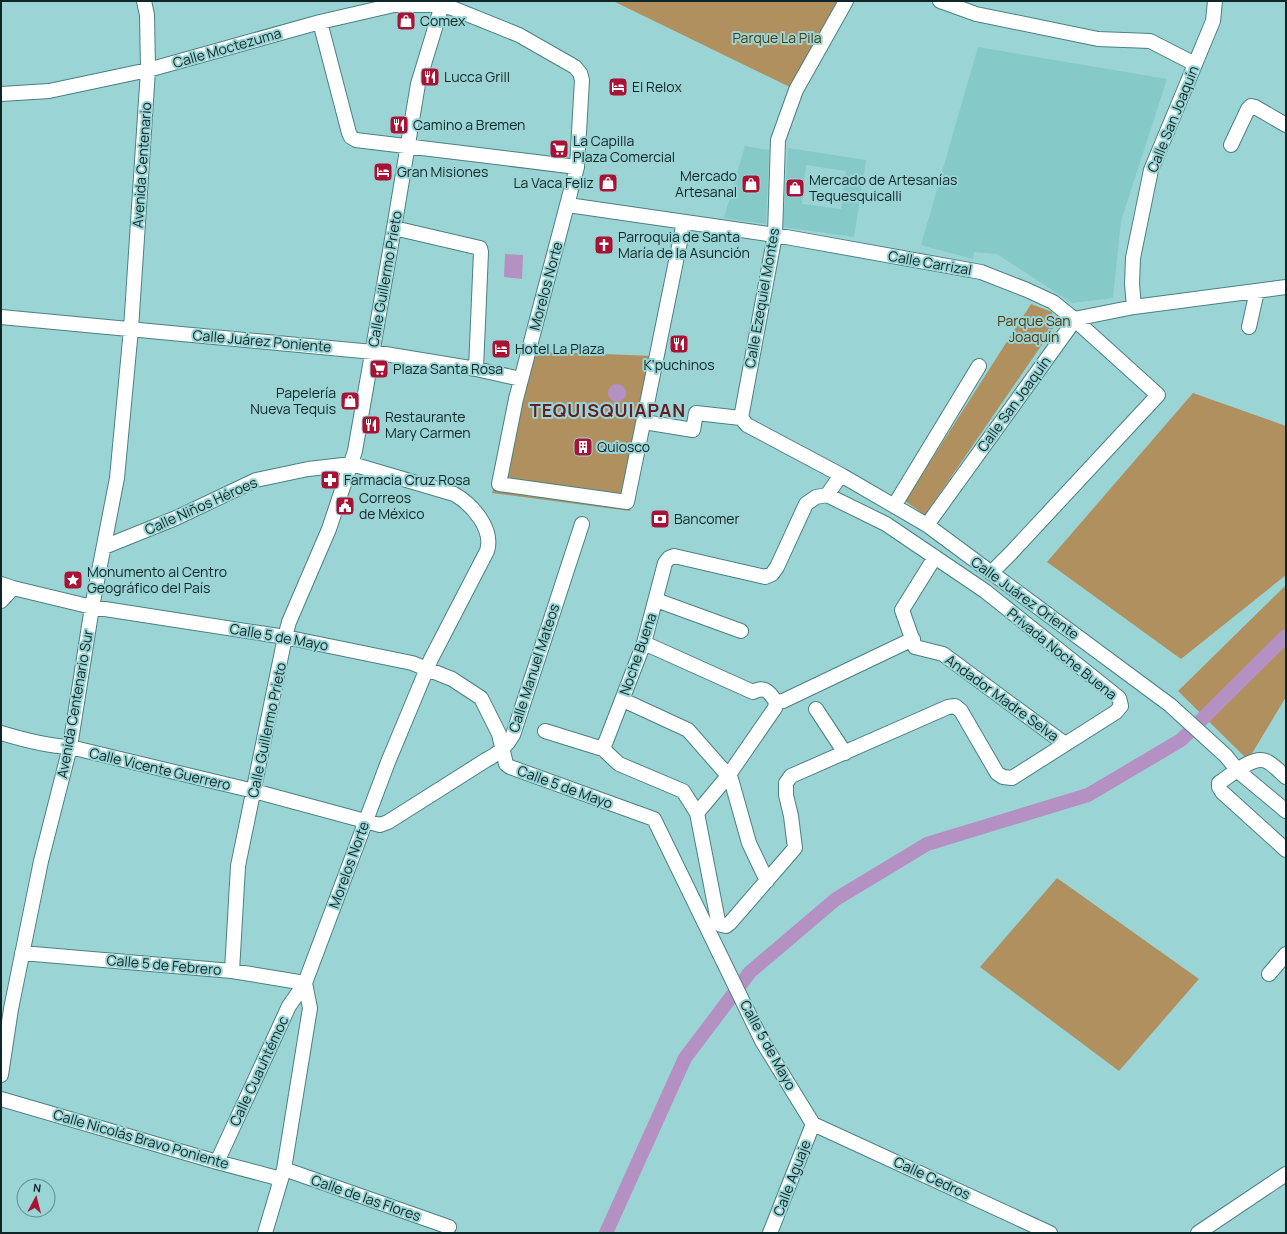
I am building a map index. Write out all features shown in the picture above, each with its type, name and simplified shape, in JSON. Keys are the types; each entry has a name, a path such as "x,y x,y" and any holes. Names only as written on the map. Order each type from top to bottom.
{"street":[{"name":"Avenida Centenario","path":"131,329 148,70 147,15 144,1"},
{"name":"Calle Ezequiel Montes","path":"741,418 775,235 778,140 796,90 846,1"},
{"path":"940,1 976,14 1098,39 1150,41 1195,64"},
{"name":"Calle San Joaquín","path":"1134,307 1132,284 1133,258 1151,170 1213,21 1214,1"},
{"name":"Calle Moctezuma","path":"1,94 49,91 148,70 394,3 450,5"},
{"name":"Calle Guillermo Prieto","path":"232,971 238,866 289,622 329,529 352,464 373,352 418,84 450,5"},
{"name":"Morelos Norte","path":"450,5 519,35 575,67 580,73 582,80 577,166 568,205 521,379 499,484 627,502 644,422"},
{"path":"320,22 349,133 351,137 356,140 577,166"},
{"path":"1231,145 1248,109 1251,106 1286,125"},
{"name":"Calle Carrizal","path":"568,205 775,235 981,272 1053,302 1074,319 1158,395 991,573"},
{"path":"684,222 644,422 693,430 696,413 741,418"},
{"path":"394,228 480,248 476,369"},
{"path":"1074,319 1134,307 1286,287"},
{"path":"1249,327 1257,291"},
{"name":"Calle Juárez Poniente","path":"1,317 373,352 476,369 521,379"},
{"name":"Calle San Joaquín","path":"926,525 1074,319"},
{"name":"Avenida Centenario Sur","path":"1,1075 11,1009 41,861 70,747 92,607 117,478 131,329"},
{"path":"894,506 979,366"},
{"name":"Calle Juárez Oriente","path":"741,418 747,425 841,475 926,525 1170,705 1226,756 1238,771 1286,811"},
{"name":"Calle Niños Héroes","path":"104,547 176,518 256,480 308,469 352,464 454,494 464,500 478,515"},
{"path":"827,496 841,475"},
{"name":"Privada Noche Buena","path":"697,813 718,921 721,925 726,926 795,848 792,816 786,795 786,783 791,776 948,707 955,706 961,711 997,773 1003,778 1012,778 1116,712 1121,706 1119,698 985,591 886,524 827,496"},
{"name":"Noche Buena","path":"602,748 644,643 665,563 674,556 765,577 772,574 806,504 816,497 827,496"},
{"name":"Morelos Norte","path":"305,983 388,762 431,659 490,544 488,535 478,515"},
{"name":"Calle Manuel Mateos","path":"366,822 380,826 388,822 486,760 495,756 508,743 513,735 582,524"},
{"path":"776,702 783,701 914,643 902,610 935,557"},
{"path":"1,601 7,586"},
{"name":"Calle 5 de Mayo","path":"7,586 92,607 286,638 412,663 452,679 481,698 499,734 506,764 510,767 654,819 762,1041 813,1124"},
{"path":"656,600 741,630"},
{"path":"545,731 602,748 619,764 684,791 697,813 728,776 775,708 776,702 769,692 764,689 757,689 753,692 644,643"},
{"name":"Andador Madre Selva","path":"914,643 943,654 1065,744"},
{"path":"622,700 688,730 728,776 731,780 749,843 767,881"},
{"path":"816,708 845,753"},
{"name":"Calle Vicente Guerrero","path":"1,734 28,742 70,747 254,791 366,822"},
{"path":"1286,777 1267,761 1260,759 1252,760 1219,783 1219,787 1222,792 1286,850"},
{"name":"Calle 5 de Febrero","path":"22,953 232,971 305,983"},
{"path":"1269,974 1286,954"},
{"path":"265,1233 283,1174 310,1008 305,983"},
{"name":"Calle Cuauhtémoc","path":"217,1162 289,1006 305,983"},
{"name":"Calle Nicolás Bravo Poniente","path":"1,1099 217,1162 283,1174"},
{"name":"Calle Aguaje","path":"770,1233 813,1124"},
{"name":"Calle Cedros","path":"813,1124 1050,1233"},
{"name":"Calle de las Flores","path":"283,1174 449,1227"},
{"path":"1198,1233 1286,1174"}],"shaded area":[{"path":"978,47 1167,79 1121,221 1113,298 1072,303 997,254 974,252 973,259 921,245"},
{"name":"Mercado Artesanal","path":"745,146 769,150 766,224 724,218"},
{"name":"Mercado de Artesanías Tequesquicalli","path":"788,148 866,160 854,237 783,227","holes":["806,165 846,171 841,209 802,204"]},
{"path":"505,254 523,255 522,279 504,277"},
{"path":"617,384 623,387 626,393 623,399 617,402 611,399 608,393 611,387"}],"green space":[{"name":"Parque La Pila","path":"613,1 842,1 792,88"},
{"name":"Parque San Joaquín","path":"1031,304 1052,312 1054,327 925,515 905,501"},
{"path":"530,351 653,356 630,511 492,493"},
{"path":"1193,393 1286,426 1286,575 1181,659 1047,562"},
{"path":"1286,585 1286,697 1248,760 1178,691"},
{"path":"1057,878 1199,979 1119,1071 980,967"}],"waterway":[{"path":"606,1233 685,1058 750,972 836,899 927,844 1088,795 1181,740 1286,636"}],"place":[{"name":"Comex","path":"406,21"},
{"name":"Lucca Grill","path":"430,77"},
{"name":"El Relox","path":"618,87"},
{"name":"Camino a Bremen","path":"399,125"},
{"name":"La Capilla Plaza Comercial","path":"559,149"},
{"name":"Gran Misiones","path":"383,172"},
{"name":"La Vaca Feliz","path":"608,183"},
{"name":"Mercado Artesanal","path":"751,184"},
{"name":"Mercado de Artesanías Tequesquicalli","path":"795,188"},
{"name":"Parroquia de Santa María de la Asunción","path":"604,245"},
{"name":"K'puchinos","path":"679,344"},
{"name":"Hotel La Plaza","path":"501,349"},
{"name":"Plaza Santa Rosa","path":"379,369"},
{"name":"Papelería Nueva Tequis","path":"350,401"},
{"name":"Restaurante Mary Carmen","path":"371,425"},
{"name":"Quiosco","path":"583,447"},
{"name":"Farmacia Cruz Rosa","path":"330,480"},
{"name":"Correos de México","path":"345,506"},
{"name":"Bancomer","path":"660,519"},
{"name":"Monumento al Centro Geográfico del País","path":"73,580"}],"district":[{"name":"TEQUISQUIAPAN","path":"608,411"}]}
